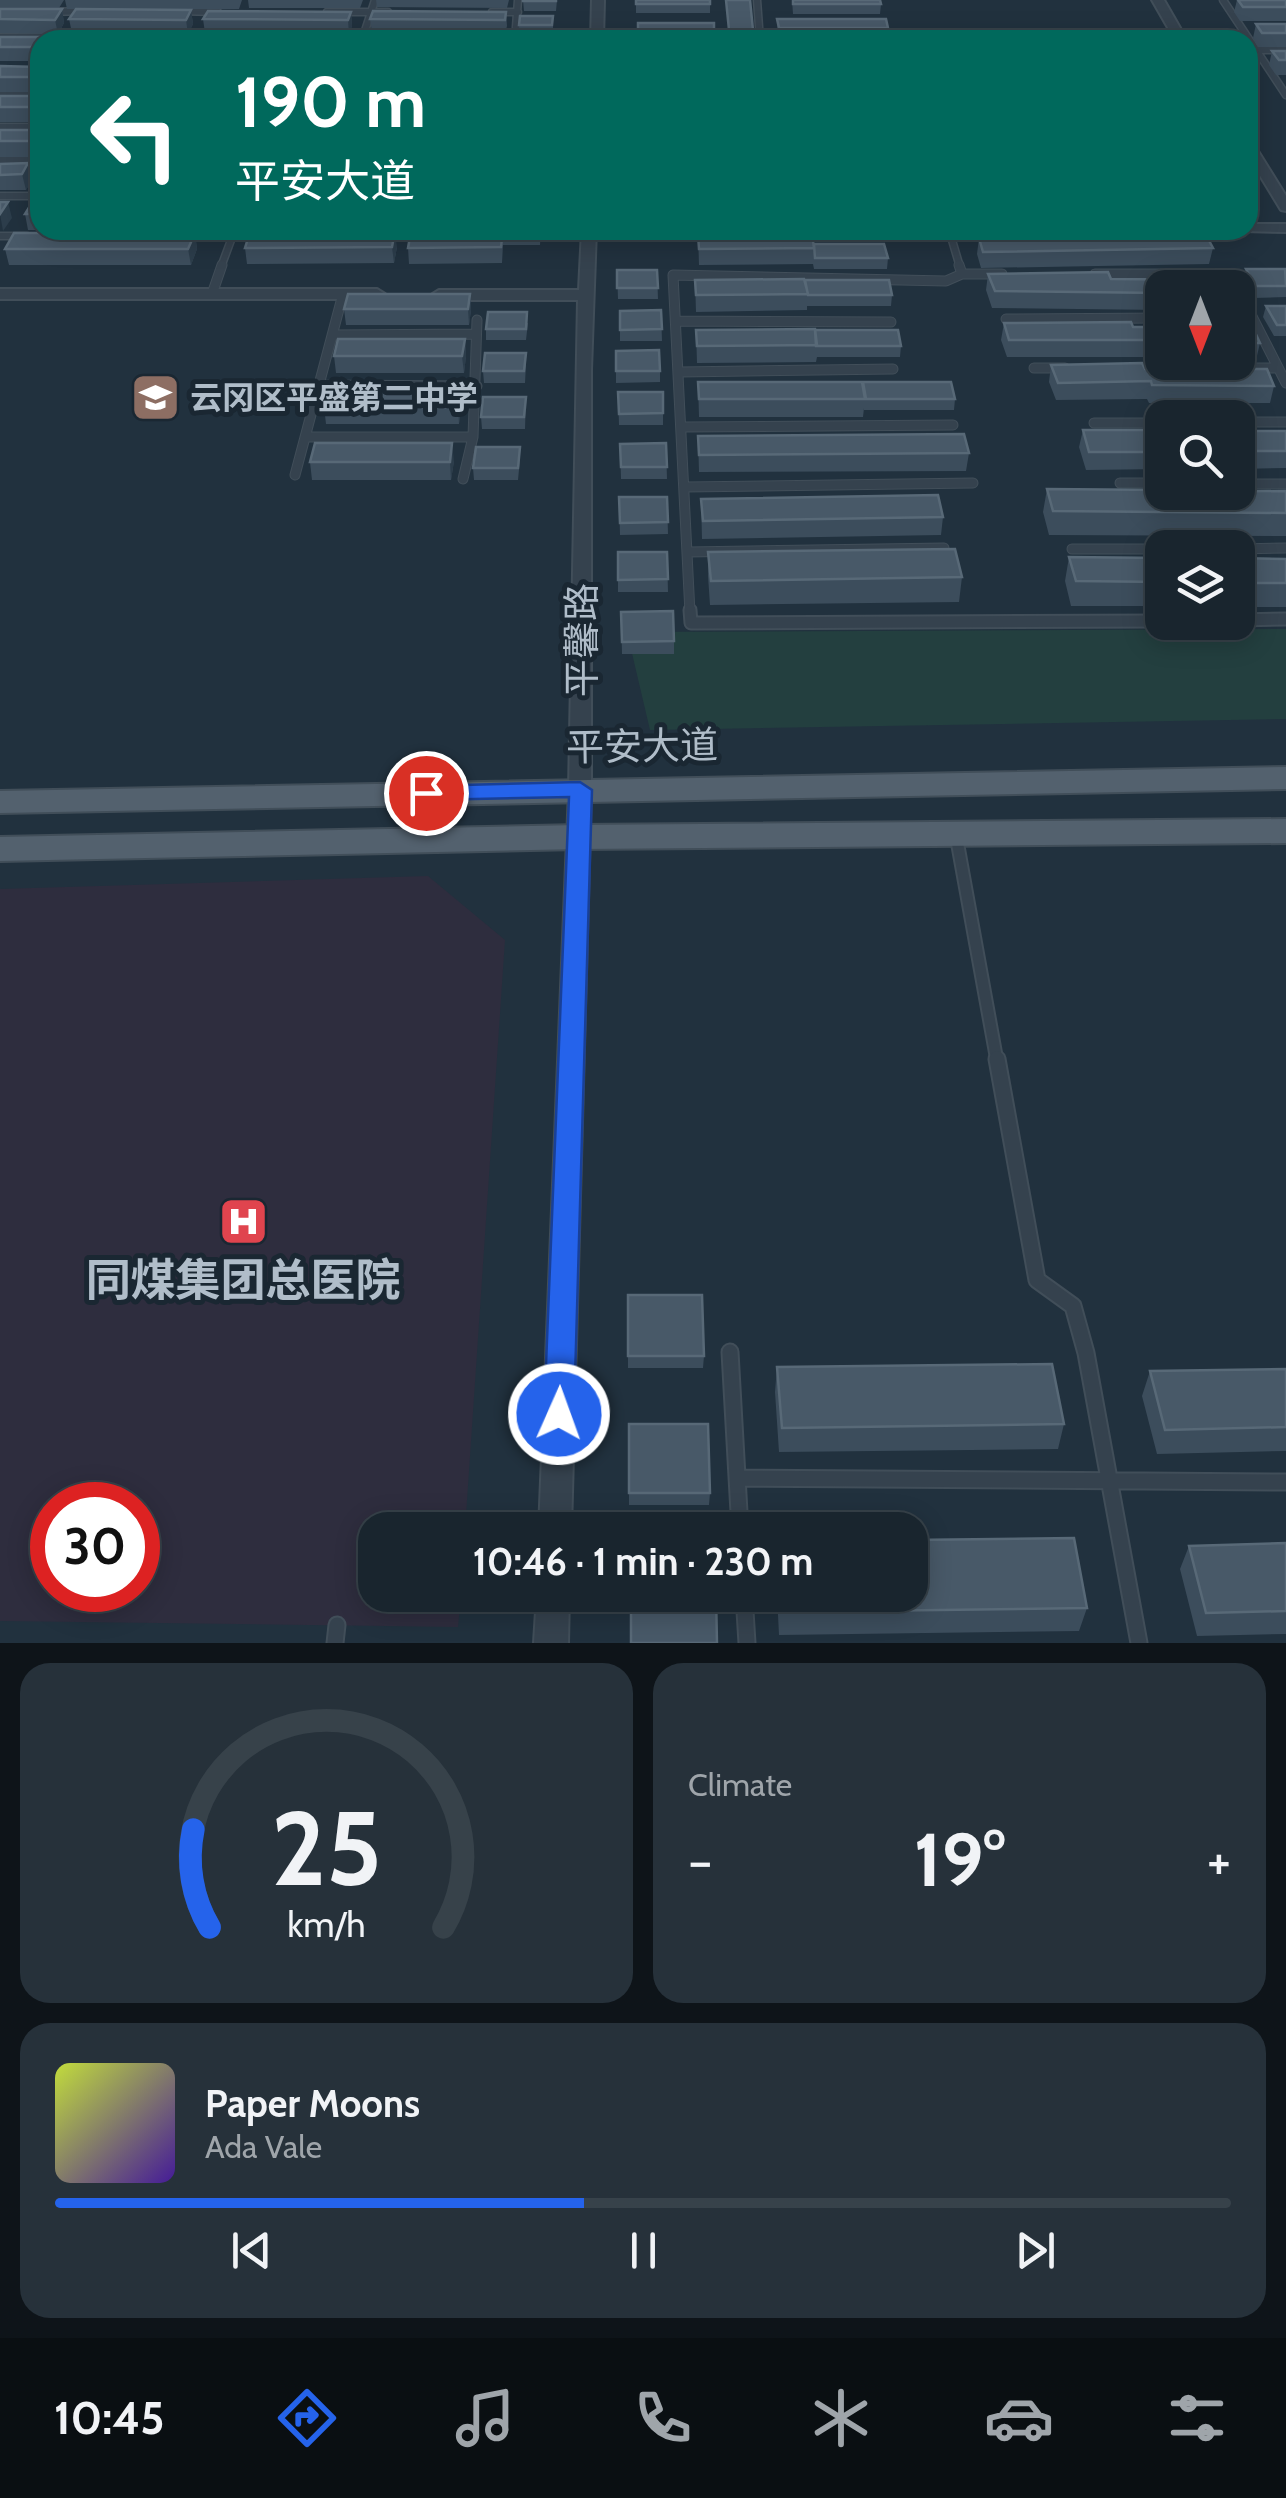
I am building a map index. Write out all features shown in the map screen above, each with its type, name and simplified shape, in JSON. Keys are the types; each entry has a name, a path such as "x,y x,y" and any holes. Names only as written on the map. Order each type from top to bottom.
{"main road":[{"name":"平安大道","path":"0,802 1286,778"},
{"path":"0,848 579,837 1286,831"}],"street":[{"path":"596,30 598,0"},
{"path":"1158,0 1175,30"},
{"path":"1258,162 1286,207"},
{"path":"1258,228 1286,228"},
{"name":"平馨路","path":"556,1512 579,837 589,240"},
{"path":"0,294 399,294"},
{"path":"418,294 586,295"},
{"path":"551,1643 552,1612"}],"lane":[{"path":"365,30 375,0"},
{"path":"516,30 518,0"},
{"path":"757,0 759,30"},
{"path":"1223,0 1239,0"},
{"path":"1223,0 1245,30"},
{"path":"33,12 96,12"},
{"path":"70,30 82,12"},
{"path":"169,12 227,12"},
{"path":"200,30 209,12"},
{"path":"317,12 408,12"},
{"path":"481,12 518,12"},
{"path":"0,36 30,36"},
{"path":"1286,50 1259,50 1286,95"},
{"path":"1276,80 1286,80"},
{"path":"0,94 30,95"},
{"path":"0,127 30,128"},
{"path":"0,160 30,160"},
{"path":"0,196 30,196"},
{"path":"0,236 30,236"},
{"path":"212,294 231,240"},
{"path":"952,240 962,274"},
{"path":"1019,274 962,274 946,281 673,275 691,622 1145,621"},
{"path":"1077,274 1145,274"},
{"path":"296,475 342,294"},
{"path":"1006,320 1145,318"},
{"path":"463,479 474,437 477,320"},
{"path":"678,321 891,322"},
{"path":"1255,323 1286,383"},
{"path":"332,335 476,334"},
{"path":"1034,368 1071,368"},
{"path":"1128,368 1278,368"},
{"path":"680,372 893,369"},
{"path":"319,385 477,386"},
{"path":"1255,422 1286,422"},
{"path":"1094,423 1145,423"},
{"path":"682,427 953,425"},
{"path":"305,437 474,437"},
{"path":"685,487 973,483"},
{"path":"1120,484 1145,484"},
{"path":"1255,484 1286,484"},
{"path":"688,552 944,548"},
{"path":"1255,548 1286,548"},
{"path":"1072,549 1145,549"},
{"path":"1255,620 1286,619"},
{"path":"956,834 1037,1280 1072,1306 1086,1353 1106,1480 1139,1643"},
{"path":"730,1352 739,1512"},
{"path":"736,1478 1286,1482"},
{"path":"745,1612 747,1643"}],"shaded area":[{"name":"同煤集团总医院","path":"428,876 505,940 466,1512 358,1512 358,1612 459,1612 458,1627 0,1621 0,889"}],"green space":[{"path":"1255,629 1286,629 1286,719 650,730 627,632 1145,630 1145,640 1255,640"}],"building":[{"path":"636,0 710,0 710,4 636,4"},
{"path":"726,0 750,0 753,30 729,30"},
{"path":"793,0 880,0 881,4 793,4"},
{"path":"1238,0 1286,0 1286,7 1243,7"},
{"path":"0,9 62,9 55,20 0,19"},
{"path":"76,9 191,10 186,20 69,19"},
{"path":"208,11 351,12 348,20 203,19"},
{"path":"373,11 506,12 505,20 370,19"},
{"path":"520,16 553,16 552,25 519,25"},
{"path":"777,19 886,19 888,28 779,28"},
{"path":"638,23 714,23 714,30 638,30"},
{"path":"1256,24 1286,24 1286,33 1262,33"},
{"path":"0,37 30,37 30,47 0,47"},
{"path":"1272,51 1286,51 1286,60 1279,60"},
{"path":"0,66 30,67 30,77 0,77"},
{"path":"0,96 30,96 30,107 0,107"},
{"path":"0,130 30,130 30,141 0,141"},
{"path":"28,163 22,174 0,175 0,164"},
{"path":"14,233 30,233 30,240 192,240 188,249 5,249"},
{"path":"248,240 393,240 392,247 245,248"},
{"path":"409,240 502,240 501,247 408,248"},
{"path":"698,240 813,240 814,248 699,249"},
{"path":"980,240 1209,240 1213,248 983,252"},
{"path":"814,244 884,244 888,258 815,258"},
{"path":"1285,269 1286,286 1255,286 1255,270 1247,270"},
{"path":"617,270 657,270 658,288 617,288"},
{"path":"1108,272 1111,279 1145,279 1145,293 995,291 988,274"},
{"path":"804,279 808,294 696,295 695,280"},
{"path":"805,280 889,280 892,295 808,295"},
{"path":"348,294 470,294 468,309 344,309"},
{"path":"1266,306 1286,306 1286,325 1277,325"},
{"path":"661,310 662,329 620,330 620,311"},
{"path":"488,312 527,312 526,329 486,329"},
{"path":"1131,322 1133,327 1145,327 1145,340 1009,340 1004,323"},
{"path":"815,329 817,345 697,346 696,330"},
{"path":"815,330 898,330 901,346 816,346"},
{"path":"338,339 465,339 462,356 334,356"},
{"path":"659,350 660,371 616,371 616,351"},
{"path":"485,353 526,353 524,371 483,371"},
{"path":"1142,363 1145,380 1255,380 1255,369 1267,369 1274,386 1152,385 1151,381 1058,383 1051,365"},
{"path":"698,382 862,382 865,399 699,399"},
{"path":"863,382 951,382 955,399 866,399"},
{"path":"328,389 460,389 458,407 324,407"},
{"path":"618,392 663,392 663,413 619,414"},
{"path":"483,397 526,397 524,417 481,417"},
{"path":"1083,430 1145,430 1145,452 1089,452"},
{"path":"1255,431 1286,431 1286,451 1255,451"},
{"path":"964,434 969,453 699,455 698,436"},
{"path":"315,443 452,443 450,462 310,462"},
{"path":"666,443 667,467 621,467 620,444"},
{"path":"476,447 520,447 518,468 473,468"},
{"path":"1047,489 1145,490 1145,510 1255,510 1255,491 1286,491 1286,513 1053,511"},
{"path":"938,495 943,517 703,521 701,499"},
{"path":"619,497 667,497 668,522 620,523"},
{"path":"955,549 962,577 711,581 708,552"},
{"path":"618,552 667,552 668,579 618,580"},
{"path":"1069,557 1145,558 1145,582 1076,581"},
{"path":"1255,558 1286,559 1286,583 1255,583"},
{"path":"673,611 674,641 622,642 621,612"},
{"path":"628,1295 702,1295 704,1356 628,1356"},
{"path":"1052,1364 1064,1424 782,1428 777,1367"},
{"path":"1286,1369 1286,1427 1165,1430 1150,1371"},
{"path":"629,1424 708,1424 710,1493 629,1493"},
{"path":"1074,1538 1087,1608 928,1610 928,1540"},
{"path":"1286,1543 1286,1611 1206,1613 1189,1546"},
{"path":"631,1612 716,1612 717,1643 631,1643"}],"place":[{"name":"云冈区平盛第二中学","path":"155,397"},
{"name":"同煤集团总医院","path":"243,1222"}],"route":[{"path":"426,793 580,790 559,1414"}]}
